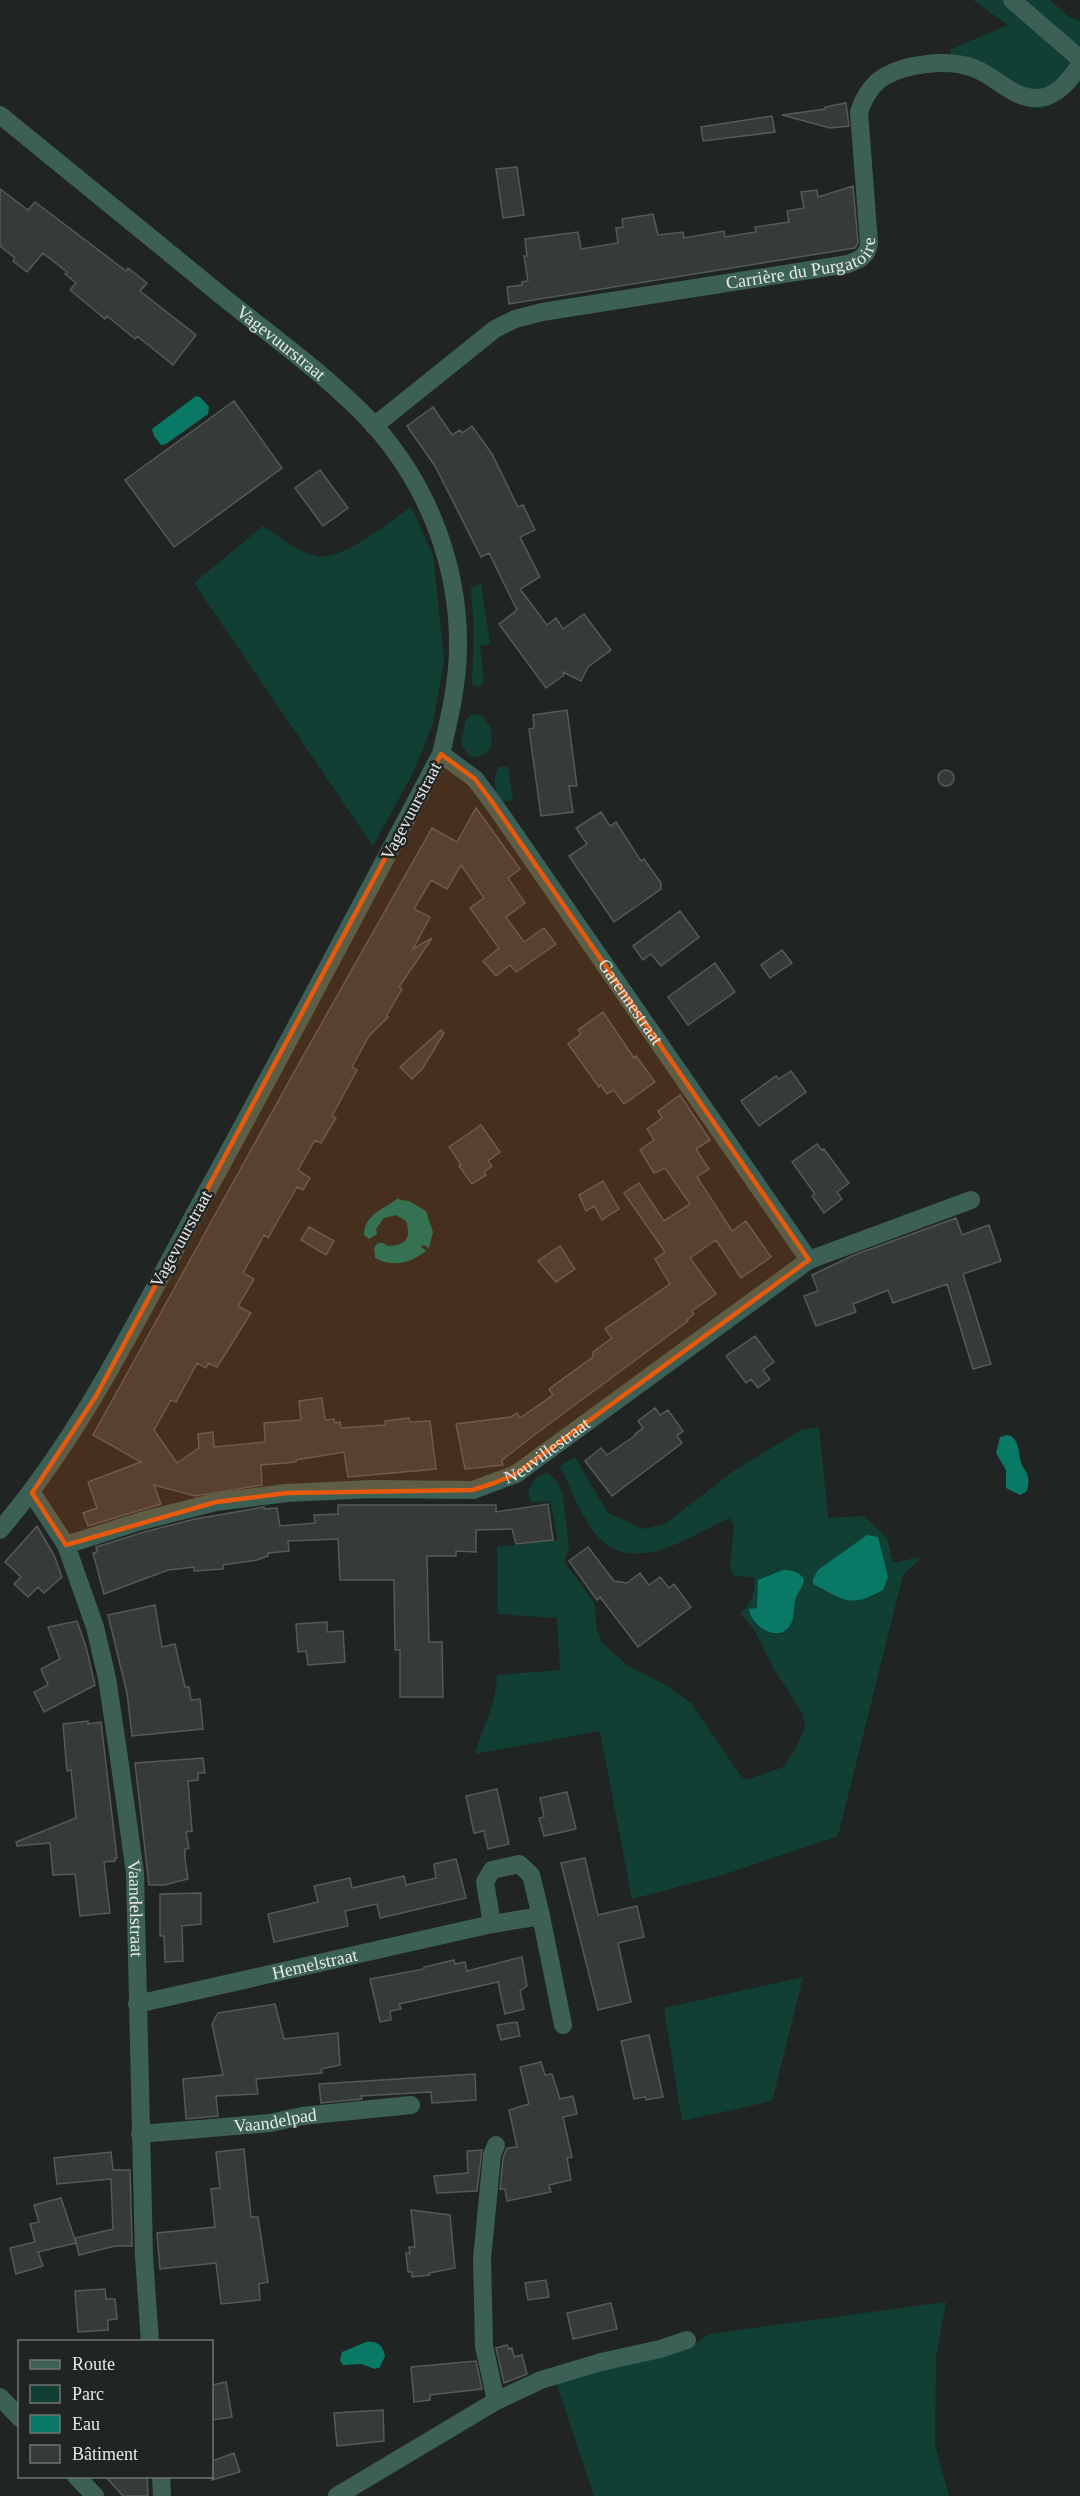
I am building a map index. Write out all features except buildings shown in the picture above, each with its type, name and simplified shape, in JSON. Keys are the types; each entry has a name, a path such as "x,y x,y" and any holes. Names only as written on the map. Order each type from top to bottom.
{"street":[{"path":"1012,0 1080,59"},
{"name":"Carrière du Purgatoire","path":"374,426 495,329 515,319 554,310 848,264 863,256 869,248 869,243 859,112 865,96 883,77 924,64 955,63 976,69 1018,95 1038,98 1056,92 1080,65"},
{"name":"Vagevuurstraat","path":"0,115 313,370 374,426 416,483 442,538 455,596 458,648 451,708 441,754 96,1396 32,1492 0,1530"},
{"name":"Garennestraat","path":"441,754 475,779 493,802 809,1260"},
{"name":"Neuvillestraat","path":"66,1545 141,1521 216,1502 287,1493 371,1489 473,1490 494,1483 516,1474 809,1260 971,1200"},
{"name":"Vaandelstraat","path":"32,1492 66,1545 95,1627 110,1701 135,1873 140,2134 144,2257 150,2340"},
{"path":"492,1924 485,1882 492,1870 519,1864 531,1875 542,1916 563,2025"},
{"name":"Hemelstraat","path":"137,2004 492,1924 542,1916"},
{"name":"Vaandelpad","path":"140,2134 270,2123 302,2116 411,2105"},
{"path":"496,2145 492,2155 482,2259 484,2346 496,2401"},
{"path":"337,2496 496,2401 541,2380 687,2340"},
{"path":"0,2397 18,2416"},
{"path":"78,2478 95,2496"},
{"path":"161,2478 162,2496"}],"highlighted area":[{"path":"441,754 475,779 493,803 809,1260 516,1474 494,1483 473,1490 287,1493 216,1502 66,1545 32,1493 96,1396"}],"green space":[{"path":"973,0 1050,0 1069,17 1080,21 1080,83 1063,98 1038,109 1028,107 977,79 949,71 951,49 1008,25"},
{"path":"411,507 433,555 444,661 433,723 413,773 373,846 194,583 263,526 302,551 316,556 327,556 352,547"},
{"path":"481,584 490,644 480,646 484,683 478,687 472,684 474,632 471,588"},
{"path":"473,714 481,716 491,729 490,746 487,752 480,756 470,756 461,744 466,719"},
{"path":"499,767 508,767 513,800 501,802 495,789"},
{"path":"819,1427 828,1518 864,1516 887,1538 893,1563 923,1556 903,1575 838,1836 723,1875 632,1899 600,1731 475,1754 492,1706 497,1675 560,1670 557,1618 498,1614 497,1547 558,1540 550,1501 531,1502 528,1493 535,1479 548,1473 558,1482 563,1497 569,1548 564,1562 594,1602 597,1631 602,1643 630,1667 667,1686 691,1703 740,1775 746,1780 783,1767 795,1750 805,1727 803,1714 772,1666 755,1631 741,1613 752,1597 754,1577 734,1576 730,1568 734,1525 729,1518 682,1542 648,1553 631,1553 615,1549 600,1539 588,1524 560,1466 575,1457 608,1513 643,1529 665,1524 735,1470 801,1430"},
{"path":"803,1977 772,2101 682,2121 664,2008"},
{"path":"946,2302 936,2357 935,2445 949,2496 594,2496 556,2381 692,2346 709,2334"}],"water":[{"path":"196,396 200,397 209,407 208,414 166,444 161,445 152,429"},
{"path":"398,1198 409,1201 426,1211 433,1232 429,1248 424,1245 421,1247 426,1251 408,1261 388,1263 375,1258 374,1248 378,1243 388,1246 406,1240 408,1227 406,1221 396,1215 384,1218 376,1229 377,1234 369,1239 364,1235 365,1228 371,1217"},
{"path":"1007,1435 1014,1438 1017,1443 1021,1463 1028,1475 1027,1491 1020,1495 1006,1488 1006,1470 996,1453 1000,1437"},
{"path":"867,1535 878,1537 888,1577 883,1590 854,1601 840,1598 813,1584 818,1570"},
{"path":"783,1570 798,1573 804,1582 796,1598 793,1619 788,1628 783,1632 770,1632 754,1621 749,1609 757,1608 758,1580"},
{"path":"366,2342 376,2343 383,2349 385,2356 380,2367 375,2369 361,2364 343,2365 340,2360 342,2352"}]}
